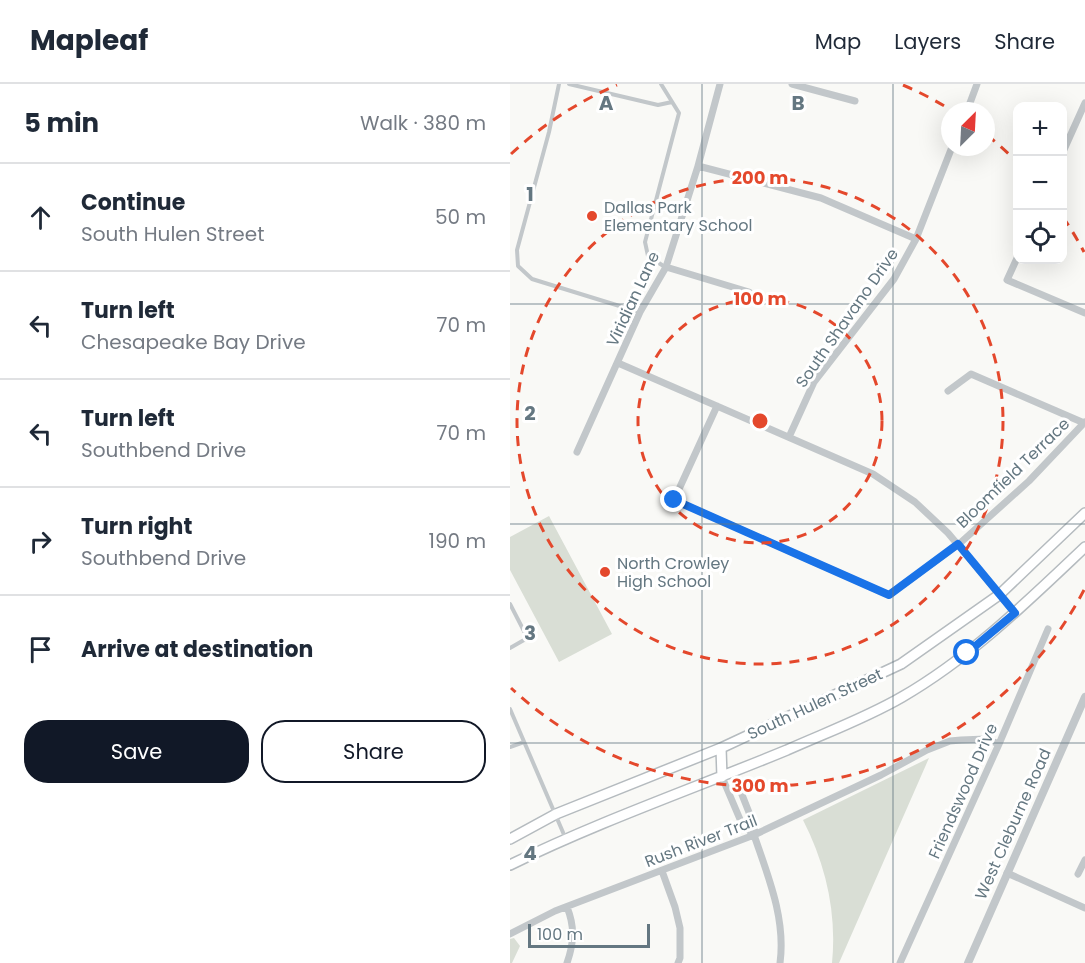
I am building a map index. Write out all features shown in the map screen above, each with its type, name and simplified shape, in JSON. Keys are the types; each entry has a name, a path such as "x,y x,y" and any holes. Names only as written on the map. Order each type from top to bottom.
{"main road":[{"name":"South Hulen Street","path":"510,839 556,814 721,748 901,664 999,596 1085,513"},
{"name":"South Hulen Street","path":"510,865 565,838 722,777 830,731 902,697 967,653 1015,613 1085,548"},
{"path":"721,748 733,772"},
{"path":"721,748 722,777"}],"street":[{"name":"Viridian Lane","path":"577,452 640,312 666,267 698,166 720,84"},
{"path":"792,84 855,101"},
{"path":"970,102 977,84"},
{"path":"1067,143 1085,103"},
{"name":"South Shavano Drive","path":"789,437 814,382 894,279 916,238 948,156"},
{"path":"698,166 821,198 916,238"},
{"path":"1014,264 1007,280 1085,313"},
{"path":"666,267 749,292"},
{"path":"618,363 873,474 915,502 958,544 1015,613"},
{"path":"948,391 971,374 1085,422"},
{"name":"Bloomfield Terrace","path":"717,406 674,500 889,595 958,544 1029,481 1085,422"},
{"name":"Friendswood Drive","path":"900,963 1048,629"},
{"name":"West Cleburne Road","path":"968,963 1085,697"},
{"name":"Rush River Trail","path":"510,934 555,911 754,835 950,741 986,739 999,744"},
{"path":"733,772 754,825 754,835 774,895 782,948 780,963"},
{"path":"722,777 742,824 754,835"},
{"path":"1078,874 1085,860"},
{"path":"662,870 680,928 678,963"},
{"path":"1007,873 1085,908"},
{"path":"567,907 573,920 574,933 573,946 567,963"}],"lane":[{"path":"559,84 549,132 517,250 518,266 532,279 640,312"},
{"path":"569,84 658,105 672,102"},
{"path":"661,84 679,113 645,242 648,256 666,267"},
{"path":"510,604 527,637 510,648"},
{"path":"510,709 565,838"},
{"path":"510,747 524,742"}],"shaded area":[{"path":"549,516 612,634 559,662 510,570 510,537"},
{"path":"929,758 839,963 832,963 833,926 828,890 818,854 803,820"},
{"path":"514,938 520,946 510,963 510,939"}],"place":[{"name":"Dallas Park Elementary School","path":"592,216"},
{"name":"North Crowley High School","path":"605,572"}],"route":[{"path":"674,500 889,595 958,544 1015,613 967,653"}]}
